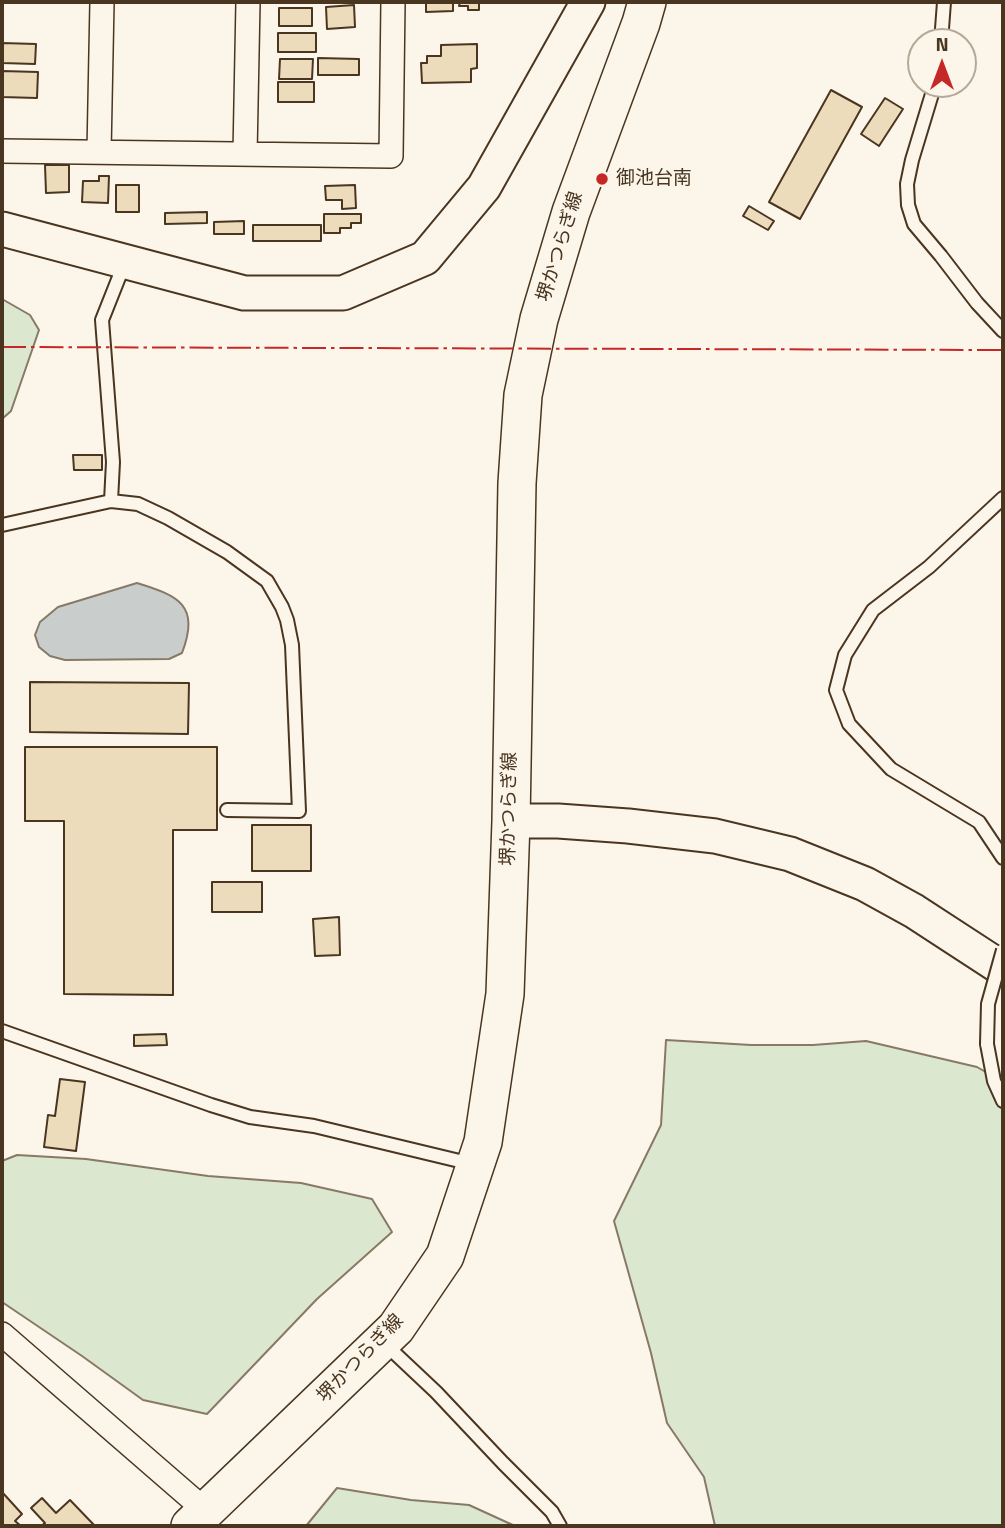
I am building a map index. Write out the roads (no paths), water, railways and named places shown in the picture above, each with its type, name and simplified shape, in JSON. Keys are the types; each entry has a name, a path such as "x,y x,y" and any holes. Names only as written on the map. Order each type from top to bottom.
{"main road":[{"name":"堺かつらぎ線","path":"198,1519 396,1328 445,1256 483,1142 505,994 517,483 523,395 539,319 571,212 647,2"}],"street":[{"path":"99,152 102,2"},
{"path":"245,154 248,2"},
{"path":"2,151 391,156 393,2"},
{"path":"2,229 244,293 343,293 425,258 484,187 588,2"},
{"path":"511,821 558,821 715,835 790,854 865,884 914,911 1003,969"},
{"path":"2,1335 198,1519"}],"lane":[{"path":"942,28 944,2"},
{"path":"931,98 912,160 907,184 908,205 914,224 976,303 1003,331"},
{"path":"111,501 113,462 102,320 125,261"},
{"path":"1003,498 929,567 873,610 845,655 836,690 849,724 891,769 979,822 1003,858"},
{"path":"2,525 111,501 138,504 227,552 267,581 282,607 292,645 299,811 227,810"},
{"path":"1003,950 988,1004 987,1044 993,1081 1003,1101"},
{"path":"2,1031 211,1105 250,1116 314,1126 475,1165"},
{"path":"382,1341 436,1392 552,1512 560,1526"}],"place":[{"name":"御池台南","path":"602,179"}]}
